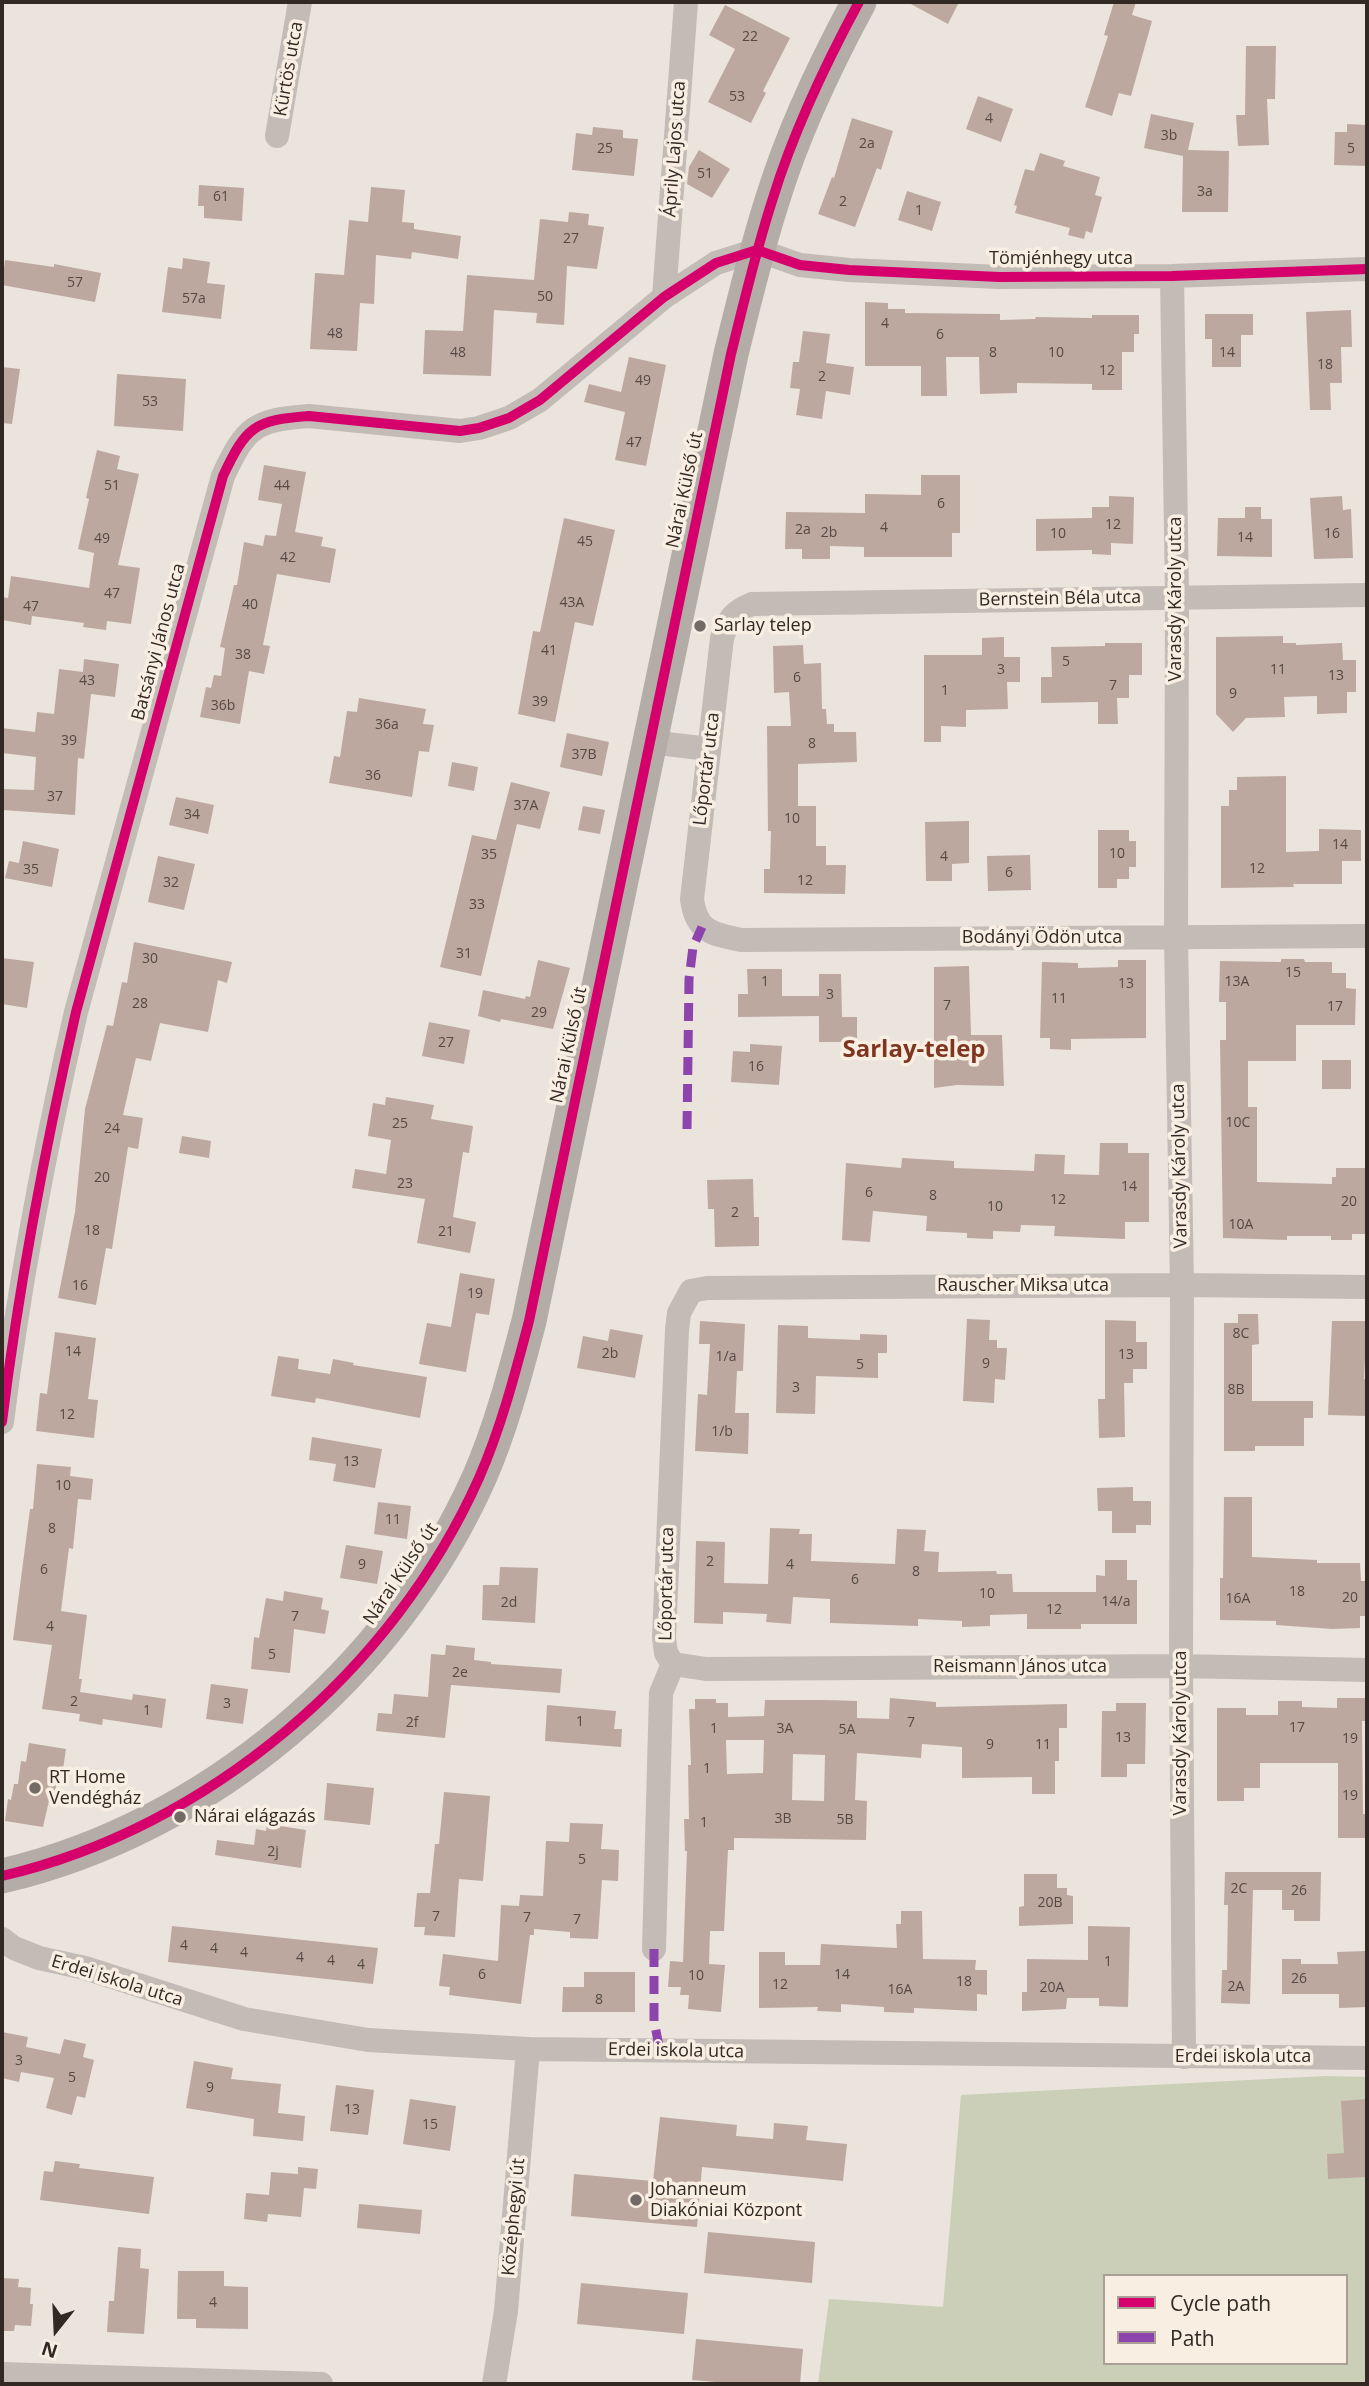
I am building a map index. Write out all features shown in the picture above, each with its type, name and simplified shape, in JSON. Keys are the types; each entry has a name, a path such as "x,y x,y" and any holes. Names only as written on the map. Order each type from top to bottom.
{"street":[{"name":"Kürtös utca","path":"277,136 300,2"},
{"name":"Áprily Lajos utca","path":"664,296 686,2"},
{"name":"Nárai Külső út","path":"2,1876 85,1850 131,1829 184,1802 281,1737 358,1664 422,1580 450,1535 479,1478 499,1426 529,1321 731,354 757,250 773,196 798,129 859,2"},
{"name":"Batsányi János utca","path":"2,1422 11,1344 29,1238 76,1012 223,477 246,433 263,423 284,418 330,418 460,431 509,418 540,400 664,296 716,263 757,250"},
{"name":"Tömjénhegy utca","path":"757,250 800,265 999,277 1172,276 1367,269"},
{"name":"Varasdy Károly utca","path":"1172,276 1177,596 1176,937 1182,1285 1184,2057"},
{"name":"Bernstein Béla utca","path":"752,604 1367,595"},
{"name":"Lőportár utca","path":"718,936 702,927 694,915 692,899 722,638 727,624 737,610 752,604"},
{"path":"650,742 709,749"},
{"name":"Bodányi Ödön utca","path":"718,936 741,940 1367,936"},
{"name":"Rauscher Miksa utca","path":"685,1300 691,1291 707,1288 1182,1285 1367,1287"},
{"name":"Lőportár utca","path":"654,1949 662,1693 673,1664 666,1653 664,1638 677,1330 679,1313 685,1300"},
{"name":"Reismann János utca","path":"673,1664 706,1669 1181,1666 1367,1670"},
{"name":"Erdei iskola utca","path":"2,1939 14,1948 39,1958 97,1972 244,2019 368,2040 528,2049 1367,2058"},
{"name":"Középhegyi út","path":"494,2384 506,2311 528,2049"},
{"path":"2,2374 321,2384"}],"green space":[{"path":"1325,2076 1367,2077 1367,2384 818,2384 829,2299 943,2307 961,2095"}],"building":[{"path":"907,2 959,2 948,24"},
{"path":"1114,2 1136,2 1132,15 1152,21 1131,96 1119,93 1112,116 1085,107 1108,36 1104,35"},
{"path":"725,5 790,38 763,91 766,93 751,123 708,102 735,49 709,35"},
{"path":"1246,46 1276,46 1275,99 1267,99 1269,145 1238,146 1236,115 1245,115"},
{"path":"978,96 1013,109 1001,142 966,129"},
{"path":"1151,114 1194,123 1188,150 1229,151 1228,212 1182,212 1183,156 1144,148"},
{"path":"852,118 893,131 881,170 877,168 855,227 818,214 832,177 834,178"},
{"path":"1347,124 1367,125 1367,166 1334,165 1335,132 1347,132"},
{"path":"593,127 623,130 623,138 638,139 634,176 572,170 576,133 592,135"},
{"path":"699,150 730,169 712,198 687,184 689,167"},
{"path":"1040,153 1065,161 1063,166 1100,177 1095,195 1102,197 1092,233 1086,231 1084,239 1068,235 1070,228 1015,213 1017,206 1014,205 1025,169 1034,171"},
{"path":"199,185 244,188 242,221 204,218 204,206 198,206"},
{"path":"371,187 405,190 402,222 414,223 414,229 461,236 458,259 412,252 411,259 376,255 374,304 360,303 357,351 310,349 315,273 344,275 349,220 368,222"},
{"path":"907,191 941,202 932,231 898,220"},
{"path":"569,212 589,214 588,225 604,227 597,269 567,266 564,325 536,323 537,313 494,310 491,376 423,374 425,330 463,331 467,275 534,280 540,219 568,222"},
{"path":"183,258 210,262 207,283 225,285 221,319 162,312 168,267 182,269"},
{"path":"5,260 54,267 54,264 101,273 95,302 2,285"},
{"path":"865,302 888,303 888,309 905,309 905,313 1000,314 1000,320 1139,315 1139,334 1134,334 1134,352 1122,352 1122,390 1092,390 1092,384 1017,383 1017,393 980,394 979,357 946,357 947,396 921,396 921,366 865,366"},
{"path":"1351,310 1352,347 1341,347 1342,383 1330,383 1331,410 1310,410 1306,312"},
{"path":"1205,314 1253,314 1253,335 1241,335 1241,367 1212,367 1212,339 1205,339"},
{"path":"803,331 830,334 826,363 854,367 850,395 826,391 822,419 796,415 800,389 790,388 793,362 799,362"},
{"path":"629,357 666,365 646,466 615,460 625,412 584,402 589,384 621,392"},
{"path":"2,367 20,369 12,424 2,423"},
{"path":"117,374 186,379 183,431 114,426"},
{"path":"97,450 120,456 117,469 139,474 118,565 140,568 131,624 107,621 106,630 83,627 84,623 32,616 31,625 2,620 2,597 8,598 11,576 89,588 94,553 78,549"},
{"path":"264,465 306,472 295,532 323,537 321,546 336,549 330,583 277,574 263,645 270,646 264,674 249,671 240,724 200,717 206,687 211,688 214,675 221,676 225,648 220,647 234,585 237,585 244,542 263,546 265,535 276,536 282,504 258,500"},
{"path":"921,475 960,475 960,533 952,533 952,557 864,557 864,547 830,546 830,559 802,559 802,549 785,549 786,512 865,513 865,494 921,495"},
{"path":"1109,496 1134,497 1133,544 1111,543 1111,555 1092,554 1092,550 1036,551 1036,519 1092,518 1092,507 1109,507"},
{"path":"1342,496 1343,510 1351,509 1353,558 1314,559 1310,498"},
{"path":"1245,507 1261,507 1261,519 1272,519 1272,557 1217,556 1218,518 1245,518"},
{"path":"564,518 615,530 593,626 575,622 555,722 518,714 533,631 540,632"},
{"path":"1283,636 1283,643 1296,645 1342,643 1343,660 1356,660 1356,692 1347,692 1347,713 1317,714 1317,696 1284,697 1285,717 1246,718 1233,732 1216,714 1216,637"},
{"path":"1004,637 1004,657 1020,657 1020,682 1007,682 1008,709 966,710 966,727 941,726 941,742 924,742 924,655 982,655 982,638"},
{"path":"1105,643 1142,643 1142,675 1129,675 1129,698 1117,698 1118,724 1098,724 1098,702 1041,703 1041,677 1052,677 1051,647 1105,646"},
{"path":"803,645 804,664 821,663 822,709 826,709 827,724 834,724 834,732 856,732 857,762 798,764 798,806 816,806 816,846 826,846 826,865 846,865 845,894 764,893 764,869 770,869 771,831 768,831 767,726 791,726 789,692 774,693 773,646"},
{"path":"84,659 119,664 115,697 91,694 84,759 78,758 75,815 2,810 2,789 34,790 36,757 2,753 2,728 35,732 37,712 54,714 59,669 83,672"},
{"path":"359,698 426,709 423,724 434,725 429,752 419,751 412,797 329,783 334,756 340,757 347,711 357,712"},
{"path":"567,733 609,742 602,776 560,767"},
{"path":"452,762 478,767 474,791 448,786"},
{"path":"1286,776 1286,852 1319,851 1319,829 1361,830 1361,861 1342,861 1342,884 1221,888 1221,806 1229,806 1229,790 1237,790 1237,777"},
{"path":"511,782 550,792 540,829 517,824 481,976 440,967 472,835 496,840"},
{"path":"176,797 214,805 208,834 169,825"},
{"path":"583,806 605,810 600,834 578,830"},
{"path":"969,821 969,863 952,864 952,881 926,881 925,822"},
{"path":"1098,830 1129,830 1129,841 1136,841 1136,867 1129,867 1129,879 1117,879 1117,888 1098,888"},
{"path":"23,841 59,849 52,887 5,878 9,861 19,863"},
{"path":"1030,855 1031,890 988,891 987,856"},
{"path":"158,856 195,864 184,910 148,902"},
{"path":"134,942 232,962 227,983 218,980 208,1032 160,1023 151,1061 136,1058 123,1115 143,1118 138,1149 128,1147 112,1249 106,1248 96,1305 58,1298 75,1212 85,1109 107,1025 113,1026 122,982 127,983"},
{"path":"2,958 34,962 27,1008 2,1004"},
{"path":"1281,959 1332,962 1332,973 1346,973 1346,988 1356,989 1355,1025 1296,1025 1296,1061 1248,1061 1248,1107 1257,1107 1257,1182 1332,1184 1332,1177 1336,1177 1336,1168 1367,1168 1367,1234 1352,1234 1352,1240 1331,1240 1331,1236 1287,1236 1287,1240 1223,1238 1220,1040 1226,1040 1226,1002 1219,1002 1220,961 1281,962"},
{"path":"538,960 570,968 553,1029 501,1019 500,1022 478,1016 483,990 525,999 526,996 530,997"},
{"path":"1118,960 1146,960 1146,1038 1071,1039 1071,1050 1050,1049 1050,1038 1040,1038 1042,962 1078,963 1078,968 1118,967"},
{"path":"969,966 971,1035 1002,1035 1004,1086 957,1085 934,1088 934,967"},
{"path":"747,969 782,969 782,996 819,996 819,974 841,974 842,1017 857,1017 857,1042 819,1042 819,1016 738,1017 738,994 748,994"},
{"path":"429,1022 470,1030 464,1064 422,1056"},
{"path":"750,1044 782,1046 779,1085 731,1082 733,1051 750,1052"},
{"path":"1322,1060 1351,1060 1351,1089 1322,1089"},
{"path":"386,1097 434,1105 431,1119 473,1126 469,1153 463,1152 453,1217 476,1222 470,1253 417,1243 425,1199 352,1188 355,1169 386,1174 391,1140 368,1136 373,1103 385,1105"},
{"path":"182,1136 211,1141 209,1158 179,1153"},
{"path":"1100,1143 1128,1143 1128,1153 1149,1153 1149,1222 1125,1222 1125,1239 1054,1236 1055,1226 1021,1225 1020,1232 993,1231 993,1239 967,1238 967,1233 926,1231 927,1216 873,1211 870,1242 842,1240 846,1163 901,1168 902,1158 954,1161 954,1168 1034,1171 1035,1154 1065,1155 1064,1174 1099,1175"},
{"path":"753,1179 754,1217 759,1217 759,1246 715,1247 714,1209 708,1209 707,1180"},
{"path":"460,1273 495,1279 489,1315 476,1313 466,1372 419,1364 427,1323 451,1327"},
{"path":"1238,1314 1258,1314 1259,1344 1252,1345 1252,1401 1313,1401 1313,1418 1304,1418 1304,1446 1255,1446 1255,1451 1224,1451 1224,1323 1238,1323"},
{"path":"967,1319 990,1320 989,1340 997,1340 997,1348 1007,1348 1005,1380 995,1379 994,1403 963,1401"},
{"path":"1105,1320 1136,1321 1136,1342 1147,1342 1147,1369 1133,1369 1133,1383 1124,1383 1125,1437 1099,1438 1098,1399 1105,1399"},
{"path":"700,1321 745,1324 743,1371 737,1371 735,1413 749,1413 748,1454 695,1451 698,1394 707,1395 710,1344 699,1344"},
{"path":"1332,1321 1367,1321 1364,1379 1367,1379 1367,1416 1328,1415"},
{"path":"778,1325 808,1326 808,1338 860,1340 860,1334 887,1335 887,1353 878,1353 878,1378 816,1376 815,1414 776,1413"},
{"path":"610,1329 643,1335 635,1378 577,1368 583,1336 608,1341"},
{"path":"55,1332 96,1338 88,1399 98,1400 94,1438 36,1431 40,1393 47,1394"},
{"path":"278,1356 299,1359 298,1369 330,1374 333,1359 354,1363 353,1365 427,1377 420,1418 316,1398 315,1403 271,1396"},
{"path":"312,1437 382,1449 375,1488 333,1481 336,1464 309,1460"},
{"path":"37,1464 71,1467 70,1476 93,1479 91,1500 78,1499 73,1549 69,1548 61,1611 87,1615 79,1679 82,1679 80,1692 132,1700 133,1694 166,1699 162,1728 103,1719 102,1725 79,1721 80,1714 42,1709 52,1645 13,1640 30,1509 33,1509"},
{"path":"1133,1487 1133,1501 1151,1501 1151,1525 1136,1525 1136,1533 1112,1533 1112,1511 1098,1511 1097,1488"},
{"path":"1224,1497 1252,1497 1252,1557 1317,1560 1317,1563 1360,1563 1361,1581 1367,1581 1367,1616 1360,1616 1360,1628 1332,1629 1276,1625 1276,1621 1220,1620"},
{"path":"378,1502 411,1506 407,1539 374,1534"},
{"path":"770,1528 800,1529 799,1534 812,1534 811,1561 895,1564 897,1529 926,1530 924,1551 939,1552 938,1572 996,1571 997,1574 1012,1574 1013,1592 1096,1592 1096,1575 1105,1576 1105,1560 1127,1560 1127,1580 1137,1580 1137,1624 1081,1624 1081,1629 1027,1629 1027,1614 990,1615 990,1626 962,1627 962,1621 918,1619 918,1626 830,1623 830,1599 793,1597 791,1624 766,1622 767,1614 723,1612 723,1624 694,1623 696,1541 725,1542 724,1583 768,1584"},
{"path":"346,1545 383,1551 377,1584 340,1578"},
{"path":"500,1567 538,1568 535,1623 482,1620 483,1585 499,1585"},
{"path":"284,1591 323,1598 321,1609 329,1611 325,1634 294,1629 290,1673 251,1669 254,1637 259,1638 266,1598 283,1601"},
{"path":"446,1645 475,1648 474,1660 491,1664 562,1669 560,1693 451,1685 445,1738 376,1731 378,1713 392,1714 394,1694 428,1697 431,1654 445,1655"},
{"path":"211,1684 248,1689 243,1724 206,1719"},
{"path":"890,1698 936,1702 936,1707 1067,1704 1067,1728 1059,1728 1055,1794 1032,1794 1032,1777 962,1778 962,1747 922,1744 921,1758 857,1753 855,1800 867,1801 866,1840 734,1838 734,1850 728,1850 724,1931 710,1931 709,1964 725,1965 721,2012 688,2009 689,1995 680,1995 681,1987 668,1987 670,1961 683,1962 687,1851 684,1819 689,1819 688,1765 691,1765 689,1709 695,1709 695,1699 716,1699 716,1703 728,1703 728,1717 764,1716 765,1700 857,1701 857,1718 889,1719","holes":["726,1740 764,1740 763,1773 727,1774","793,1754 825,1755 824,1801 792,1800"]},
{"path":"1337,1698 1367,1698 1367,1721 1362,1721 1363,1814 1367,1814 1367,1838 1338,1838 1338,1763 1260,1763 1260,1788 1244,1788 1244,1801 1217,1801 1217,1708 1246,1708 1246,1715 1278,1715 1278,1701 1302,1701 1302,1707 1337,1708"},
{"path":"1116,1703 1146,1703 1145,1764 1127,1764 1127,1777 1101,1777 1102,1711 1116,1711"},
{"path":"547,1705 616,1711 614,1729 622,1729 621,1747 545,1741"},
{"name":"RT Home Vendégház","path":"29,1743 66,1749 63,1769 59,1768 55,1792 51,1792 43,1827 5,1821 8,1799 11,1800 14,1784 18,1784 21,1761 26,1762"},
{"path":"327,1783 374,1788 370,1825 324,1820"},
{"path":"444,1792 490,1796 483,1881 459,1879 455,1937 424,1935 425,1927 414,1927 417,1893 430,1893 435,1844 439,1844"},
{"path":"570,1823 603,1824 601,1849 619,1850 618,1881 602,1880 598,1939 570,1938 570,1932 534,1929 534,1935 530,1935 521,2004 449,1995 450,1987 439,1986 443,1954 498,1961 501,1905 519,1906 520,1895 543,1896 546,1841 569,1842"},
{"path":"267,1824 306,1830 301,1868 215,1855 217,1840 254,1845 256,1829 266,1831"},
{"path":"1225,1872 1321,1872 1320,1921 1294,1921 1294,1910 1282,1910 1282,1890 1253,1890 1250,2004 1221,2003 1222,1970 1227,1970 1228,1905 1224,1905"},
{"path":"1024,1874 1057,1874 1057,1888 1067,1888 1067,1895 1073,1896 1073,1924 1019,1926 1019,1907 1024,1906"},
{"path":"901,1911 922,1911 923,1959 976,1960 975,1970 987,1970 987,1995 977,1994 977,2011 914,2008 914,2013 884,2012 884,2007 841,2004 841,2012 817,2011 818,2007 759,2008 759,1952 785,1952 785,1965 820,1965 821,1944 897,1948 896,1924 901,1924"},
{"path":"172,1926 378,1948 373,1984 168,1962"},
{"path":"1088,1926 1130,1927 1128,2007 1099,2006 1099,1998 1067,1998 1066,2009 1022,2011 1022,1992 1027,1992 1027,1959 1088,1960"},
{"path":"1367,1951 1367,2007 1339,2008 1339,1994 1282,1994 1282,1959 1301,1959 1301,1964 1338,1964 1337,1952"},
{"path":"584,1972 635,1972 635,2012 562,2012 563,1987 584,1987"},
{"path":"2,2032 28,2037 26,2047 60,2054 64,2039 86,2044 83,2057 94,2060 85,2098 77,2096 72,2115 46,2108 54,2078 21,2072 19,2082 2,2078"},
{"path":"194,2061 233,2068 231,2079 281,2084 278,2113 305,2116 303,2141 253,2136 254,2119 186,2108"},
{"path":"336,2085 374,2090 368,2135 330,2131"},
{"path":"410,2099 456,2106 450,2151 403,2144"},
{"path":"1367,2099 1367,2177 1328,2179 1327,2154 1344,2153 1341,2101"},
{"path":"660,2117 737,2125 736,2136 773,2139 774,2123 808,2126 806,2140 847,2144 843,2181 702,2167 697,2227 571,2216 574,2174 653,2181"},
{"path":"55,2161 80,2164 79,2168 154,2177 149,2214 40,2200 44,2171 53,2172"},
{"path":"298,2167 318,2169 316,2189 304,2188 301,2217 268,2214 267,2222 244,2219 246,2193 269,2195 271,2172 298,2174"},
{"path":"359,2204 422,2210 420,2234 357,2228"},
{"path":"708,2232 815,2242 812,2283 704,2273"},
{"path":"118,2247 141,2249 140,2268 149,2269 144,2334 107,2332 109,2301 114,2301"},
{"path":"178,2271 224,2271 224,2286 248,2287 248,2329 196,2328 196,2319 177,2319"},
{"path":"2,2278 19,2279 18,2287 31,2288 31,2326 15,2325 14,2331 2,2331"},
{"path":"581,2283 688,2293 684,2334 577,2324"},
{"path":"696,2339 803,2349 800,2384 739,2384 692,2380"}],"marked path":[{"path":"687,1129 689,979 693,947 702,927"},
{"path":"654,1949 654,2021 660,2051"}],"cycle path":[{"path":"2,1876 78,1853 151,1821 221,1780 286,1731 345,1676 397,1615 442,1549 479,1478 501,1420 529,1321 731,354 750,276 781,173 800,123 859,2"},
{"path":"2,1422 34,1216 76,1012 223,476 238,447 254,429 276,420 309,416 460,431 509,418 540,400 664,297 716,263 757,250 800,265 999,277 1172,276 1367,269"}],"place":[{"name":"Sarlay telep","path":"700,626"},
{"name":"RT Home Vendégház","path":"35,1788"},
{"name":"Nárai elágazás","path":"180,1817"},
{"name":"Johanneum Diakóniai Központ","path":"636,2200"}],"district":[{"name":"Sarlay-telep","path":"914,1050"}]}
